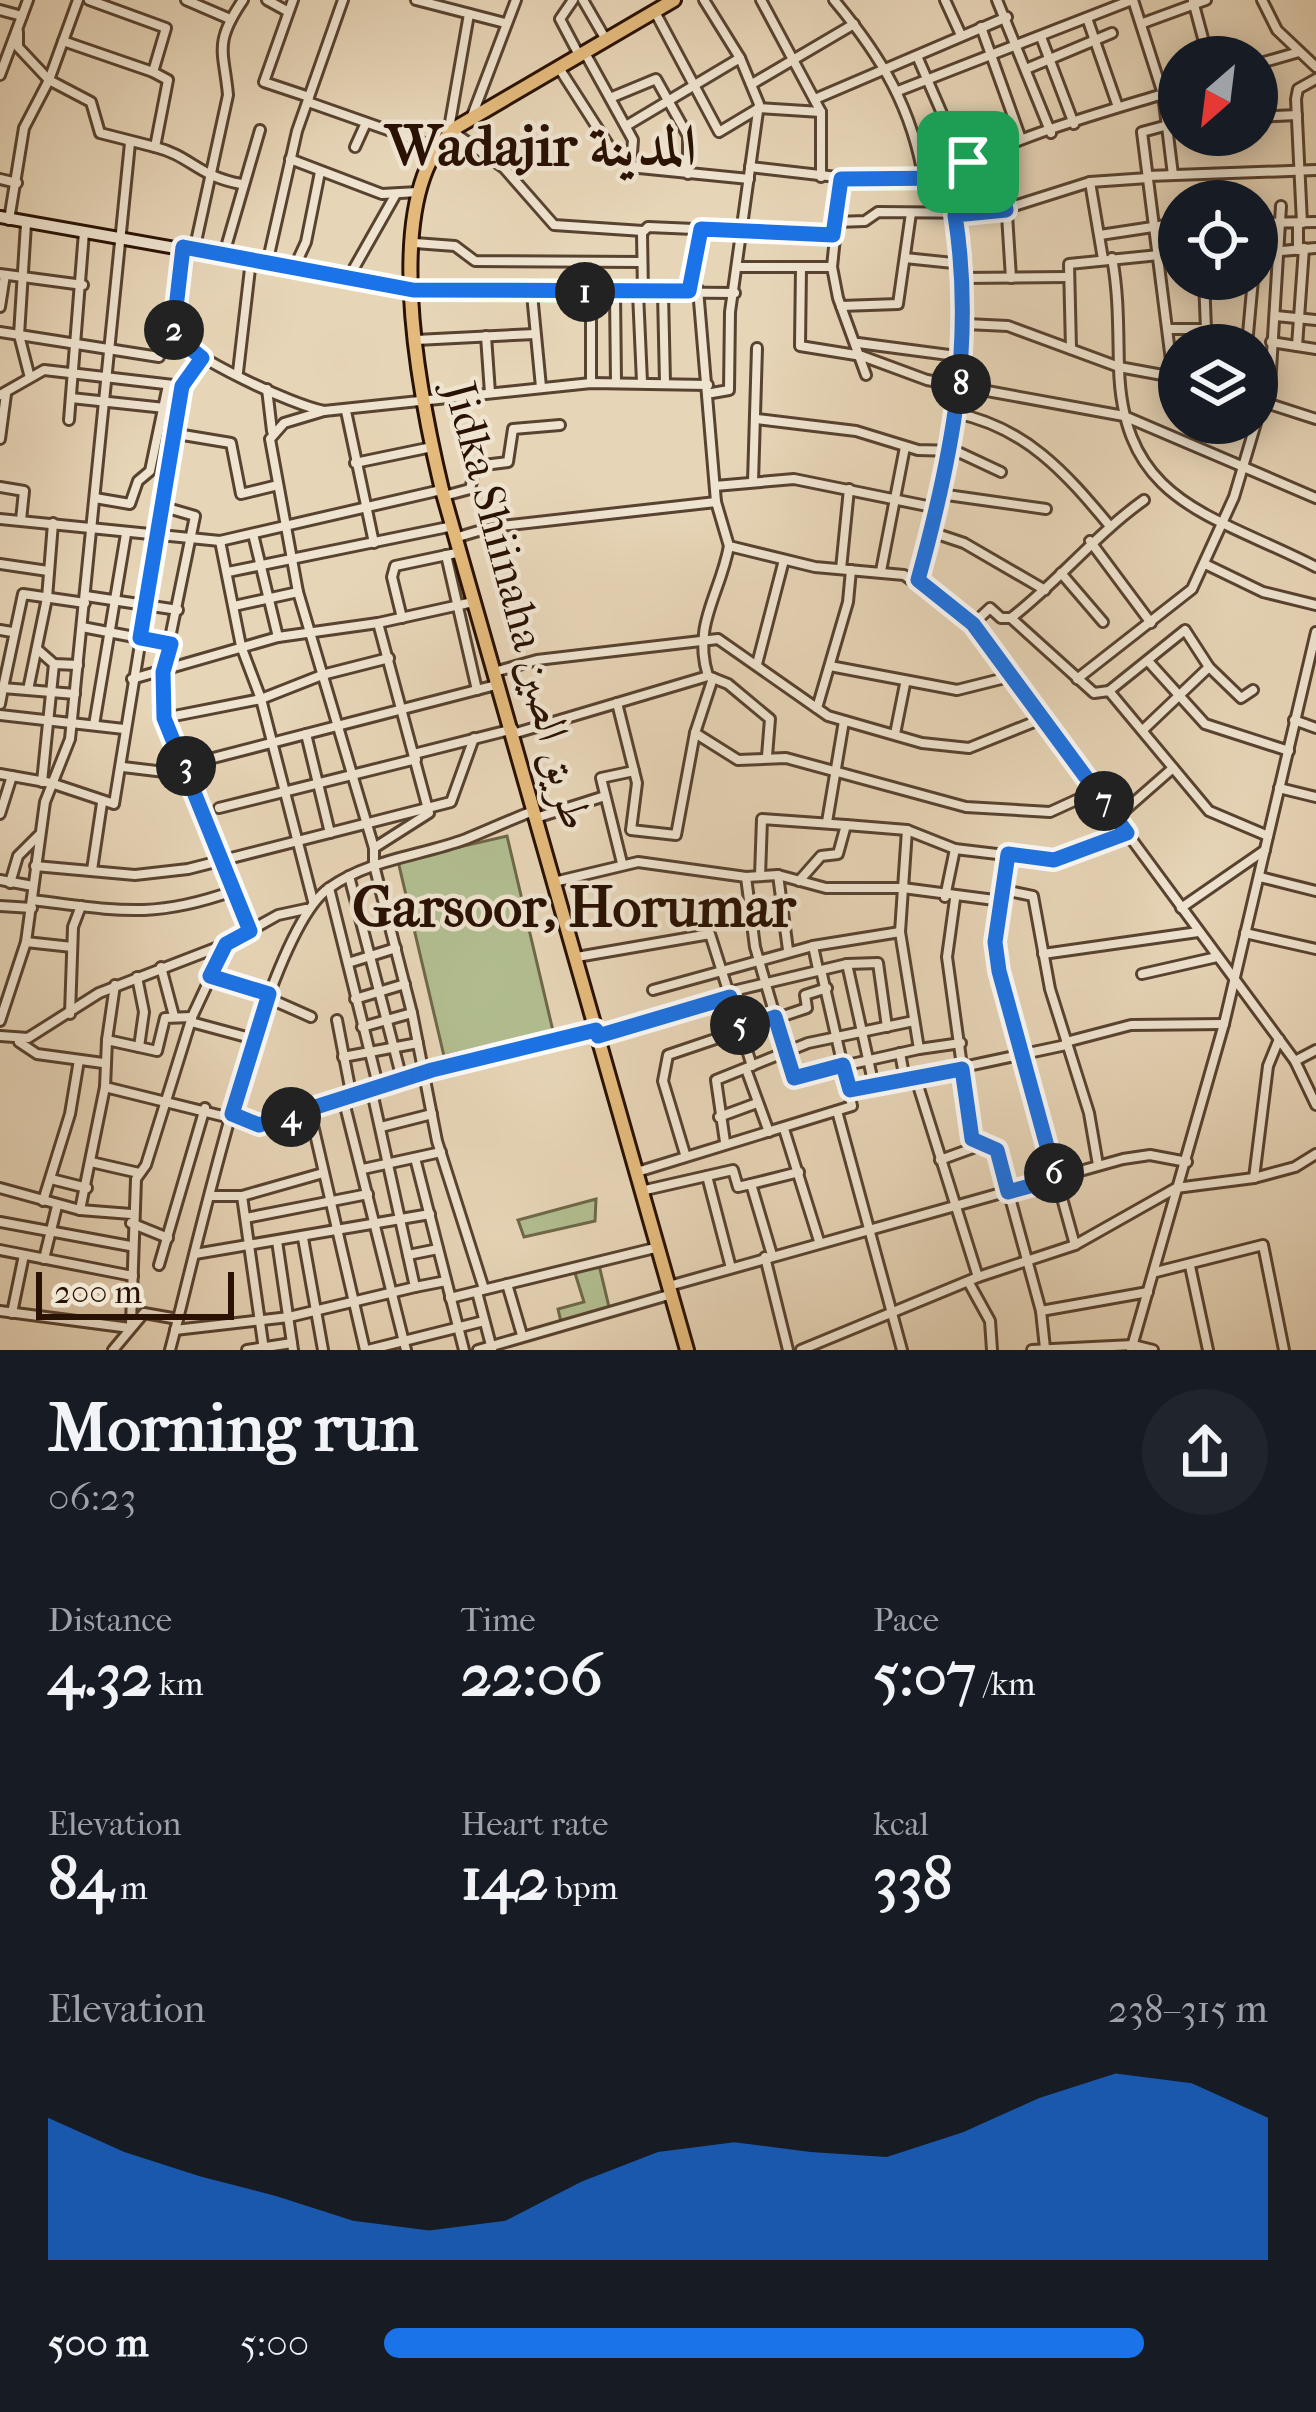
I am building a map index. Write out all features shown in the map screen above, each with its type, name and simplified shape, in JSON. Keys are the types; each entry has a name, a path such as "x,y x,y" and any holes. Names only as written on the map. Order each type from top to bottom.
{"main road":[{"name":"Jidka Shiinaha طريق الصين","path":"674,0 450,132 436,147 418,192 413,290 421,401 455,532 454,554 466,603 515,731 686,1350"}],"street":[{"path":"0,76 28,0"},
{"path":"78,0 49,80 24,128 17,183 5,219 413,290 735,293"},
{"path":"90,0 166,28 153,72"},
{"path":"186,0 230,20"},
{"path":"173,334 188,249 228,95 220,70 230,20 243,0"},
{"path":"268,0 287,11"},
{"path":"293,0 264,82 436,147"},
{"path":"267,264 290,159 343,0"},
{"path":"416,0 506,23"},
{"path":"471,120 517,0"},
{"path":"573,0 560,21 626,126 635,148 631,166"},
{"path":"583,0 605,38"},
{"path":"272,433 294,418 324,411 541,387 642,382 729,390 735,293 759,108 740,58 704,0"},
{"path":"761,0 821,112 821,177"},
{"path":"833,0 898,91 915,129 924,182"},
{"path":"945,0 961,35"},
{"path":"998,0 1052,133"},
{"path":"898,91 1132,0 1158,76"},
{"path":"1143,23 1206,0"},
{"path":"1262,0 1277,30 1316,67"},
{"path":"1194,2 1203,36"},
{"path":"1,7 22,16"},
{"path":"654,11 721,133 759,108 821,112"},
{"path":"469,14 450,132 504,168 554,225 833,235"},
{"path":"815,99 1007,17"},
{"path":"1087,19 1118,107"},
{"path":"752,84 854,24"},
{"path":"980,27 1022,139"},
{"path":"17,32 18,47 49,80 92,101 100,133 181,156 206,178 241,184"},
{"path":"1026,69 1112,32"},
{"path":"1041,37 1074,124"},
{"path":"63,41 167,80 155,147"},
{"path":"1278,58 1299,52"},
{"path":"917,56 964,164"},
{"path":"626,126 740,58"},
{"path":"559,68 610,153 631,166 749,179"},
{"path":"610,98 654,79 688,136 688,174"},
{"path":"1297,346 1302,319 1298,89 1316,79"},
{"path":"750,167 841,179 924,182 951,178 964,164 1022,139 1158,95"},
{"path":"1278,116 1297,115"},
{"path":"355,147 365,124"},
{"path":"1158,126 1142,129 1169,324"},
{"path":"224,254 260,130"},
{"path":"46,782 71,723 75,694 130,143"},
{"path":"993,152 1006,210 1011,278"},
{"path":"1173,156 1173,175"},
{"path":"290,159 382,194 418,192"},
{"path":"836,222 863,221 878,212 955,215 1006,210 1090,182 1316,170"},
{"path":"294,268 306,242 320,171"},
{"path":"951,178 964,188 1001,184"},
{"path":"0,179 17,183"},
{"path":"841,179 832,267 866,375"},
{"path":"1090,182 1108,258 1129,441 1151,477 1194,508 1316,567"},
{"path":"349,277 396,194"},
{"path":"1274,324 1281,206"},
{"path":"842,306 897,305 911,213"},
{"path":"918,580 940,494 964,357 963,264 955,215"},
{"path":"1280,223 1316,222"},
{"path":"26,224 27,279 19,335 29,374"},
{"path":"1100,236 1158,224"},
{"path":"69,420 84,231"},
{"path":"642,382 643,231"},
{"path":"615,831 676,835 710,677 700,638 720,590 729,546 716,502 710,389 694,290 698,232"},
{"path":"415,243 455,246 475,262 642,262"},
{"path":"1280,253 1316,248"},
{"path":"1071,350 1067,277 1072,262 1156,254"},
{"path":"905,258 963,264"},
{"path":"238,372 251,259"},
{"path":"739,267 832,267"},
{"path":"801,267 799,345 862,356 927,380 1124,416 1316,498"},
{"path":"0,307 2,274 83,285"},
{"path":"962,278 1067,277"},
{"path":"591,383 592,292"},
{"path":"615,292 616,383"},
{"path":"663,293 665,383"},
{"path":"532,294 541,387"},
{"path":"1276,316 1316,320"},
{"path":"966,324 1027,331 1119,368 1158,374"},
{"path":"0,332 159,357 166,334 173,334 202,358 324,411"},
{"path":"416,340 535,334"},
{"path":"486,337 490,393"},
{"path":"857,343 964,357"},
{"path":"1278,343 1316,349"},
{"path":"753,482 758,348"},
{"path":"0,774 46,782 114,804 182,386 202,358"},
{"path":"0,439 3,394 29,374 72,371 182,386"},
{"path":"95,498 130,504 138,481 150,471 168,385"},
{"path":"267,389 298,592 374,848 374,865 432,1114 492,1348"},
{"path":"71,398 165,408"},
{"path":"1278,407 1316,419"},
{"path":"346,411 374,543"},
{"path":"955,413 1016,432 1073,482 1109,525"},
{"path":"757,419 856,431 904,447 948,450 1001,472"},
{"path":"0,519 220,542 365,507 470,489 476,466 508,462 513,429 560,425"},
{"path":"177,434 231,443 241,494 278,484"},
{"path":"1077,679 1192,589 1224,520 1250,444"},
{"path":"356,463 432,447"},
{"path":"881,572 904,447"},
{"path":"715,486 784,478 937,508"},
{"path":"0,488 24,491 21,520"},
{"path":"818,708 846,569 849,489"},
{"path":"940,494 1046,509"},
{"path":"973,624 990,608 1001,618 1011,618 1109,525 1144,500"},
{"path":"228,572 374,543 716,502"},
{"path":"164,507 195,514 163,672 164,718 250,931"},
{"path":"28,690 46,598 52,523"},
{"path":"931,532 980,551 1045,590"},
{"path":"94,725 126,534"},
{"path":"253,534 278,637"},
{"path":"220,542 241,646 261,699 310,905"},
{"path":"1090,542 1150,623"},
{"path":"729,546 784,560 918,580 973,624 1295,1061 1316,1106"},
{"path":"402,618 394,568 454,554"},
{"path":"757,664 784,560"},
{"path":"0,564 48,571"},
{"path":"1204,564 1263,592 1316,605"},
{"path":"1061,572 1103,622"},
{"path":"234,606 298,592"},
{"path":"0,704 23,594 115,598 178,610"},
{"path":"132,679 278,637 378,623 466,603 477,689"},
{"path":"1011,618 1097,695 1109,691 1185,630 1209,667 1241,698 1253,690"},
{"path":"374,848 427,818 378,623"},
{"path":"82,627 171,644"},
{"path":"0,630 12,632"},
{"path":"1132,1347 1224,1024 1316,632"},
{"path":"123,767 188,770 477,689 537,660 700,638 718,639 844,721 940,747 969,748 1044,718"},
{"path":"37,648 54,664 78,665"},
{"path":"164,718 261,699 322,675 389,658"},
{"path":"1148,662 1205,724 1289,751"},
{"path":"0,1021 5,987 26,942 32,904 54,664"},
{"path":"830,666 905,684 957,690 1013,676"},
{"path":"1144,729 1209,667"},
{"path":"219,808 710,677 770,718 767,756"},
{"path":"1303,682 1316,686"},
{"path":"895,734 905,684"},
{"path":"3,688 75,694"},
{"path":"1109,691 1221,820 1268,836"},
{"path":"616,703 634,771 631,830"},
{"path":"0,715 124,729"},
{"path":"1294,720 1316,728"},
{"path":"827,822 844,721"},
{"path":"695,733 712,740 731,758 767,756 966,807 1050,812 1096,791"},
{"path":"306,734 330,833"},
{"path":"35,866 135,875 182,870 297,843 455,797 474,738"},
{"path":"1116,818 1173,768"},
{"path":"622,863 602,776 634,771"},
{"path":"0,814 12,776"},
{"path":"1280,788 1316,797"},
{"path":"170,1350 254,1039 268,996 310,905 329,888 374,865 605,796"},
{"path":"92,870 103,803"},
{"path":"760,876 762,819 907,830 955,850 1054,860 1127,833"},
{"path":"799,881 820,856 840,851 846,825"},
{"path":"907,830 900,932 919,1049"},
{"path":"33,886 5,881 18,856 38,836"},
{"path":"940,1160 973,1148 947,957 955,850"},
{"path":"1180,908 1265,850"},
{"path":"1008,854 995,942 1019,1058 1075,1245"},
{"path":"554,882 622,863 746,877 778,875 842,890 903,888 950,898 1033,896 1043,954 1098,1166"},
{"path":"778,875 788,950"},
{"path":"349,876 402,1079"},
{"path":"746,877 749,914 794,1078 900,1052 961,1043"},
{"path":"1259,877 1316,891"},
{"path":"329,888 415,1287"},
{"path":"0,906 166,912 233,891"},
{"path":"18,1041 115,985 226,944 278,915 310,905"},
{"path":"70,1015 71,947 81,906"},
{"path":"749,914 780,912"},
{"path":"339,928 361,923"},
{"path":"577,957 706,932 730,994 757,1103 769,1132"},
{"path":"653,990 788,950 900,932"},
{"path":"1043,954 1198,932"},
{"path":"1245,933 1316,949"},
{"path":"26,942 71,947"},
{"path":"131,1326 131,1219 139,1173 192,1020 226,944"},
{"path":"636,1173 685,1154 853,1106 840,1037 813,946"},
{"path":"348,963 395,948"},
{"path":"1142,974 1217,957"},
{"path":"105,1087 232,1114 253,1125 310,1112 425,1072 597,1033 766,980 847,964 878,963 887,1028"},
{"path":"847,964 874,1086"},
{"path":"161,967 174,1016"},
{"path":"137,976 144,1012 139,1047"},
{"path":"210,976 311,1017"},
{"path":"355,999 405,984"},
{"path":"80,1210 105,1087 115,985"},
{"path":"685,1154 663,1081 664,1061 675,1051 807,1008 805,995 827,988"},
{"path":"361,1027 412,1013"},
{"path":"107,1040 157,1051 165,1018 174,1016 254,1039"},
{"path":"337,1020 348,1100 405,1346"},
{"path":"725,1142 714,1083 786,1052 914,1021"},
{"path":"850,1090 1019,1058 1131,1025 1224,1024"},
{"path":"0,1036 37,1054 104,1063"},
{"path":"1254,1178 1268,1066 1279,1039"},
{"path":"343,1057 418,1043"},
{"path":"1295,1061 1316,1050"},
{"path":"900,1052 956,1205 974,1280 990,1321 992,1350"},
{"path":"43,1201 80,1060"},
{"path":"719,1117 757,1103"},
{"path":"159,1265 205,1108"},
{"path":"837,1111 873,1228 902,1350"},
{"path":"310,1112 366,1350 405,1346 484,1321"},
{"path":"381,1127 432,1114"},
{"path":"784,1129 819,1240"},
{"path":"972,1139 997,1150 1041,1311 1045,1348"},
{"path":"363,1169 441,1152"},
{"path":"801,1350 1075,1245 1176,1188 1254,1178 1295,1167 1316,1154"},
{"path":"478,1350 520,1342 819,1240 1098,1166 1150,1155 1187,1162"},
{"path":"415,1159 464,1350"},
{"path":"91,1162 139,1173"},
{"path":"641,1191 732,1170 738,1187 799,1172"},
{"path":"211,1196 242,1196 323,1173"},
{"path":"707,1176 731,1268"},
{"path":"51,1178 87,1188"},
{"path":"751,1184 788,1350"},
{"path":"0,1188 57,1206 131,1219 168,1238"},
{"path":"246,1218 368,1194"},
{"path":"242,1196 264,1349"},
{"path":"44,1259 57,1206"},
{"path":"195,1254 430,1214"},
{"path":"0,1222 130,1246"},
{"path":"303,1238 323,1350"},
{"path":"247,1350 293,1347 277,1241"},
{"path":"450,1298 660,1246"},
{"path":"1156,1272 1266,1247 1284,1350"},
{"path":"408,1255 438,1249"},
{"path":"0,1250 133,1276"},
{"path":"12,1313 24,1255"},
{"path":"1190,1266 1208,1350"},
{"path":"113,1350 148,1312 177,1324 261,1322 446,1281"},
{"path":"507,1284 520,1342"},
{"path":"1041,1311 1148,1292"},
{"path":"0,1311 131,1326"},
{"path":"1032,1350 1153,1350"}],"green space":[{"path":"507,836 553,1031 444,1056 398,861"},
{"path":"596,1199 595,1221 524,1237 518,1220"},
{"path":"599,1265 609,1307 561,1322 558,1309 584,1302 574,1270"}],"district":[{"name":"Wadajir المدينة","path":"541,146"},
{"name":"Garsoor, Horumar","path":"574,907"}],"route":[{"path":"993,152 1006,210 955,215 966,306 964,357 937,508 918,580 973,624 1127,833 1054,860 1008,854 995,942 999,971 1019,1058 1056,1179 1008,1192 997,1150 972,1139 962,1069 850,1090 843,1065 794,1078 775,1017 741,1029 730,997 598,1036 596,1030 432,1070 344,1102 259,1125 232,1114 269,994 210,976 226,944 250,931 164,718 163,672 171,644 140,638 182,386 202,358 189,352 173,334 183,247 413,290 545,295 689,291 701,229 833,235 841,179 924,182 951,178 968,162 993,152"}]}
